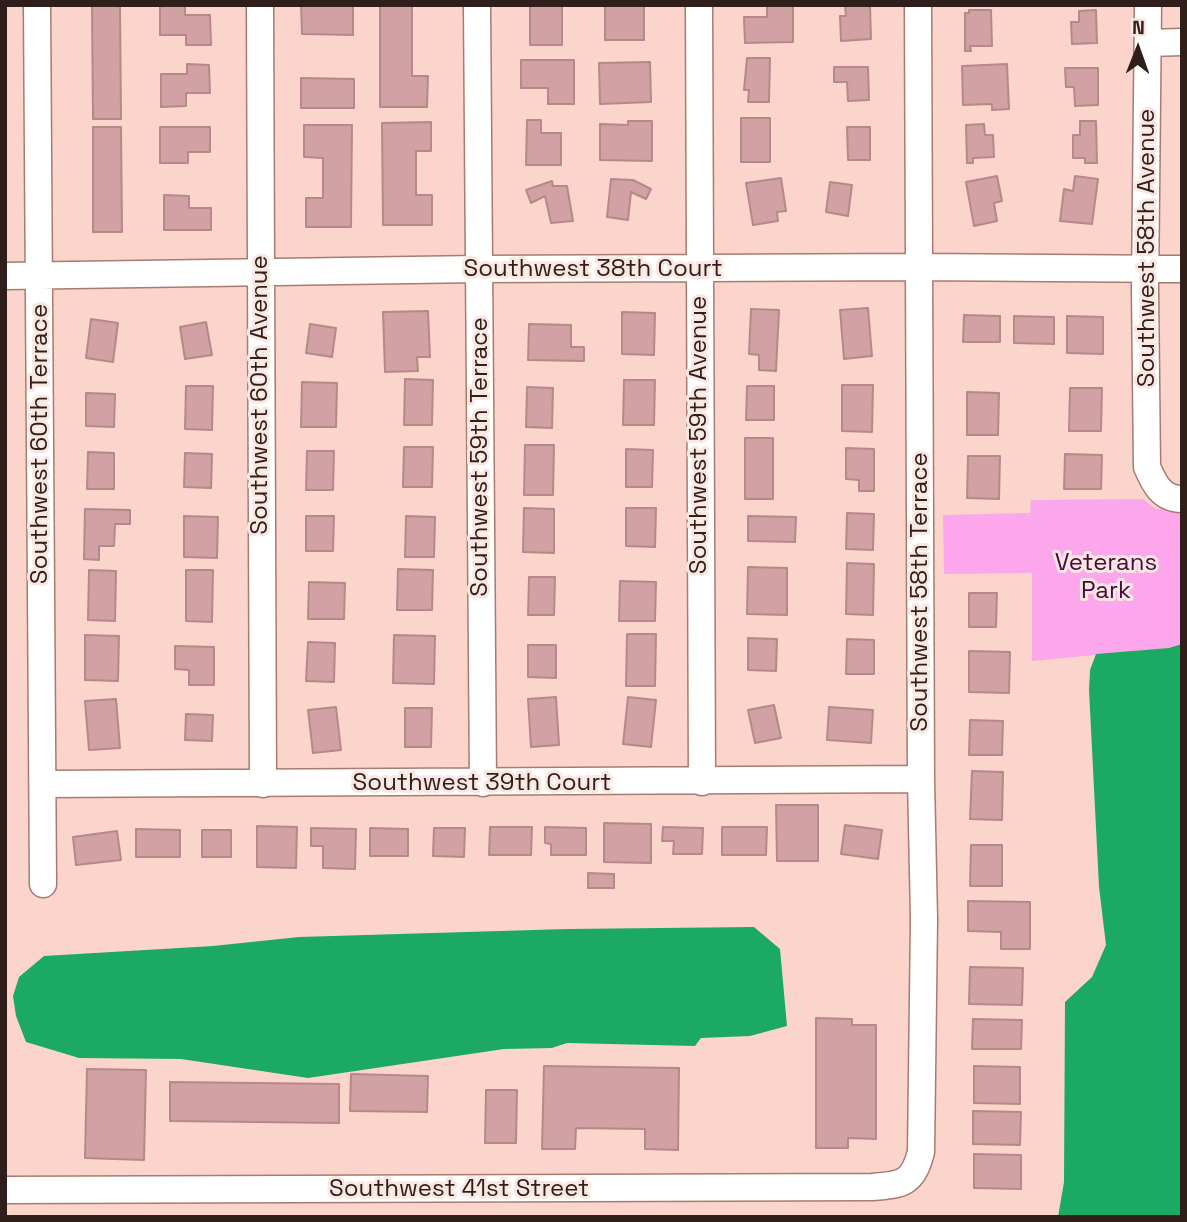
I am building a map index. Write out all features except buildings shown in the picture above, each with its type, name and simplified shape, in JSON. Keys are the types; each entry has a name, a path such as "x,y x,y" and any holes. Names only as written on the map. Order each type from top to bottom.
{"street":[{"name":"Southwest 60th Terrace","path":"37,5 43,884"},
{"name":"Southwest 60th Avenue","path":"260,5 262,784"},
{"name":"Southwest 59th Terrace","path":"477,5 483,783"},
{"name":"Southwest 59th Avenue","path":"699,5 702,782"},
{"name":"Southwest 58th Terrace","path":"911,1177 922,1152 924,919 918,5"},
{"name":"Southwest 58th Avenue","path":"1148,5 1145,270 1147,467 1157,489 1175,499 1182,499"},
{"path":"1148,43 1182,42"},
{"name":"Southwest 38th Court","path":"5,276 479,269 1182,269"},
{"name":"Southwest 39th Court","path":"43,784 921,779"},
{"name":"Southwest 41st Street","path":"5,1190 872,1186 900,1184 911,1177"}],"green space":[{"name":"Veterans Park","path":"1143,499 1156,509 1182,509 1182,644 1169,648 1032,661 1032,573 944,574 943,515 1030,513 1031,500"}],"shaded area":[{"path":"1182,644 1182,1217 1058,1217 1064,1182 1065,1002 1092,977 1106,945 1099,887 1090,670 1096,654 1169,648"},
{"path":"754,927 780,949 787,1026 750,1036 701,1038 695,1046 567,1043 552,1048 504,1049 308,1078 181,1059 79,1058 26,1042 16,1016 13,996 19,977 44,956 213,946 299,937 567,929"}]}
